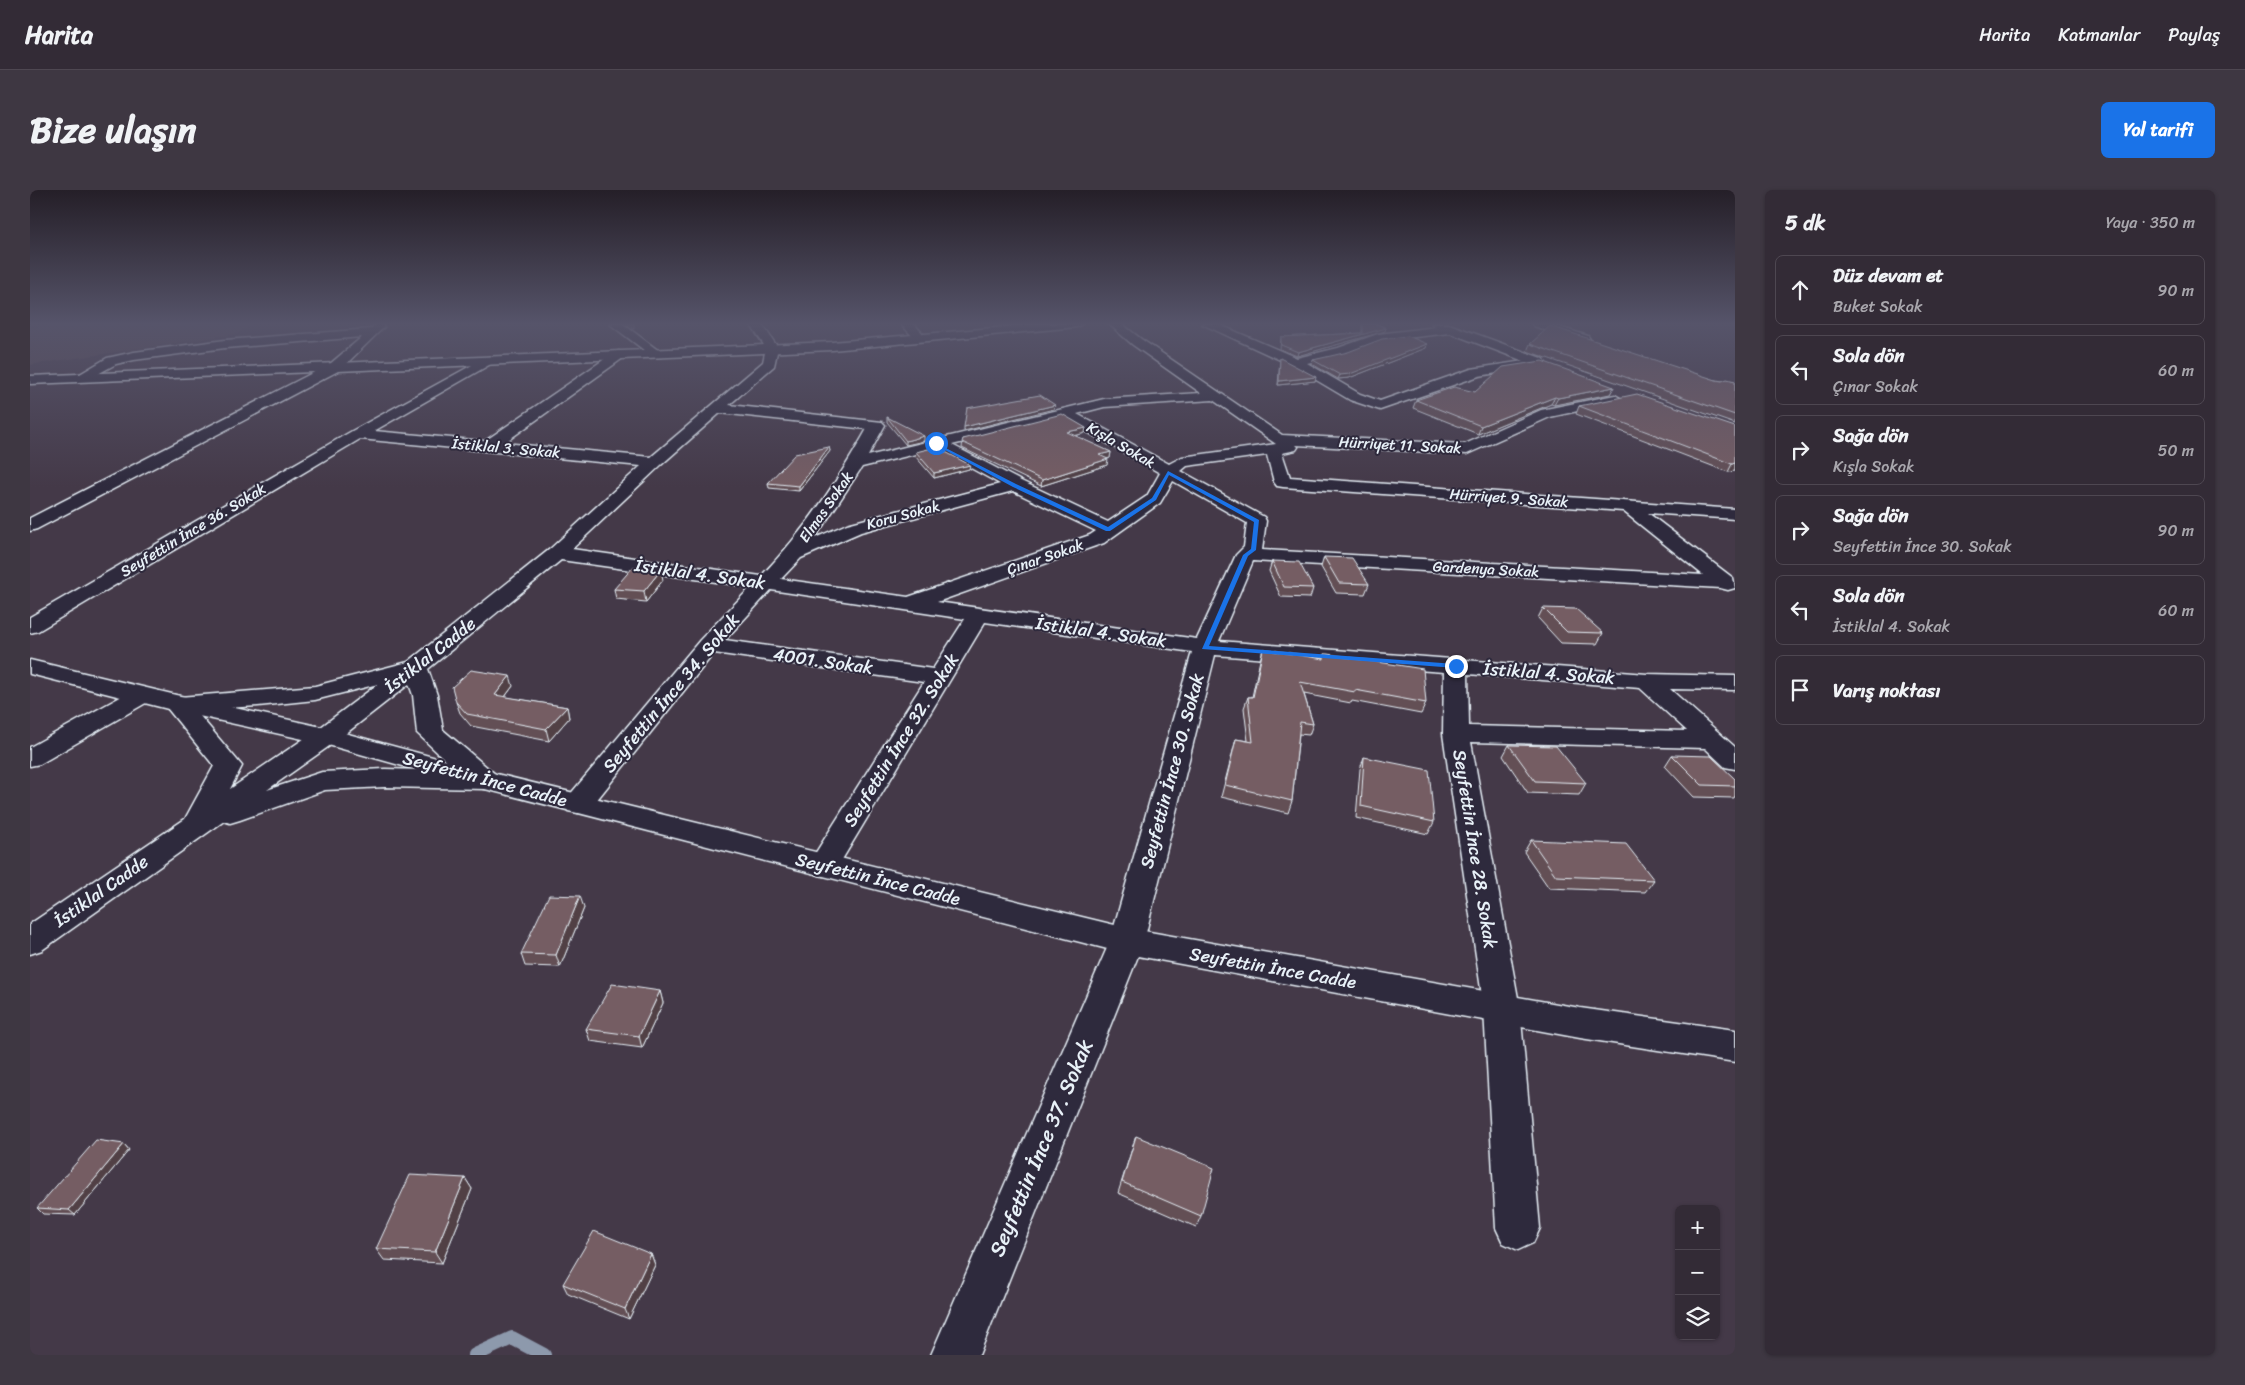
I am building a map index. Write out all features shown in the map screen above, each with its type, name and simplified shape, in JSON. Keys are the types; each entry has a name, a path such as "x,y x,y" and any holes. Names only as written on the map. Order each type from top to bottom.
{"street":[{"path":"30,380 52,378"},
{"path":"30,525 313,378"},
{"name":"Seyfettin İnce 36. Sokak","path":"30,626 357,434 458,378"},
{"path":"489,446 586,378"},
{"name":"İstiklal Cadde","path":"30,941 326,736 416,667 557,553 715,408 751,378"},
{"path":"1189,378 1275,444"},
{"path":"1324,378 1355,397 1380,406 1458,378"},
{"name":"Hürriyet 11. Sokak","path":"1275,444 1467,448 1546,413 1630,394 1605,386"},
{"path":"856,464 1063,412 1104,404 1214,396"},
{"name":"Elmas Sokak","path":"715,408 877,425 856,464 794,554 766,584"},
{"name":"Kışla Sokak","path":"1063,412 1257,522"},
{"name":"İstiklal 3. Sokak","path":"357,434 655,462"},
{"path":"936,443 1015,486 1108,529"},
{"path":"1168,473 1182,462 1275,444"},
{"name":"Hürriyet 9. Sokak","path":"1275,444 1283,482 1735,514"},
{"name":"Çınar Sokak","path":"908,604 1097,539 1108,529 1154,499 1168,473"},
{"name":"Koru Sokak","path":"794,554 854,528 1015,486"},
{"path":"1627,506 1730,586"},
{"name":"Seyfettin İnce 30. Sokak","path":"1127,941 1205,647 1246,555 1254,550 1257,522"},
{"name":"İstiklal 4. Sokak","path":"557,553 1205,647 1647,681 1735,683"},
{"name":"Gardenya Sokak","path":"1246,555 1730,586"},
{"name":"Seyfettin İnce 34. Sokak","path":"578,804 708,645 766,584"},
{"name":"Seyfettin İnce 32. Sokak","path":"823,865 978,615"},
{"name":"4001. Sokak","path":"708,645 939,678"},
{"path":"1456,666 1456,734"},
{"name":"Seyfettin İnce Cadde","path":"30,667 176,703 326,736 578,804 1127,941 1580,1024 1735,1046"},
{"path":"176,703 258,699 315,692 416,667 425,695 430,733 485,780"},
{"path":"1647,681 1735,761"},
{"path":"30,758 142,695"},
{"path":"176,703 228,766 197,824"},
{"name":"Seyfettin İnce 28. Sokak","path":"1518,1228 1502,1010 1456,734 1712,740"},
{"path":"197,824 322,781 385,778 485,780"},
{"name":"Seyfettin İnce 37. Sokak","path":"955,1355 1127,941"}],"building":[{"path":"1279,378 1303,378 1279,381"},
{"path":"1490,378 1590,378 1614,387 1555,397 1481,426 1416,400 1454,387 1475,392"},
{"path":"1629,378 1711,378 1735,381 1735,415"},
{"path":"1637,394 1735,427 1735,463 1732,464 1579,406"},
{"path":"1040,395 1055,405 964,427 967,408"},
{"path":"1062,414 1086,428 1067,432 1111,452 1099,455 1108,459 1042,480 962,442 963,439"},
{"path":"887,417 924,436 906,441"},
{"path":"829,447 799,486 768,483 795,454"},
{"path":"936,447 970,465 934,473 916,452"},
{"path":"1324,557 1352,558 1369,584 1339,583"},
{"path":"1272,561 1299,562 1313,588 1284,587"},
{"path":"633,567 661,570 644,591 614,589"},
{"path":"1543,608 1576,609 1603,633 1567,632"},
{"path":"1263,649 1324,659 1324,654 1327,654 1423,669 1426,703 1300,682 1313,724 1300,722 1292,801 1225,785 1236,739 1253,742 1248,697 1253,697"},
{"path":"471,670 510,676 495,695 567,707 546,729 467,714 456,702 452,687"},
{"path":"1509,745 1556,746 1586,783 1535,781"},
{"path":"1672,755 1711,756 1735,779 1735,786 1702,785"},
{"path":"1364,757 1429,770 1434,822 1361,806"},
{"path":"1531,840 1626,844 1654,880 1556,876"},
{"path":"549,895 580,896 556,955 521,954"},
{"path":"612,984 660,991 639,1036 586,1029"},
{"path":"1136,1136 1214,1168 1201,1216 1122,1182"},
{"path":"96,1140 124,1144 69,1210 37,1208"},
{"path":"410,1175 465,1178 435,1252 376,1249"},
{"path":"594,1231 651,1254 625,1309 563,1284"}],"waterway":[{"path":"475,1355 512,1338 544,1355"}],"route":[{"path":"936,443 1015,486 1108,529 1154,499 1168,473 1257,522 1254,550 1246,555 1205,647 1456,666"}]}
